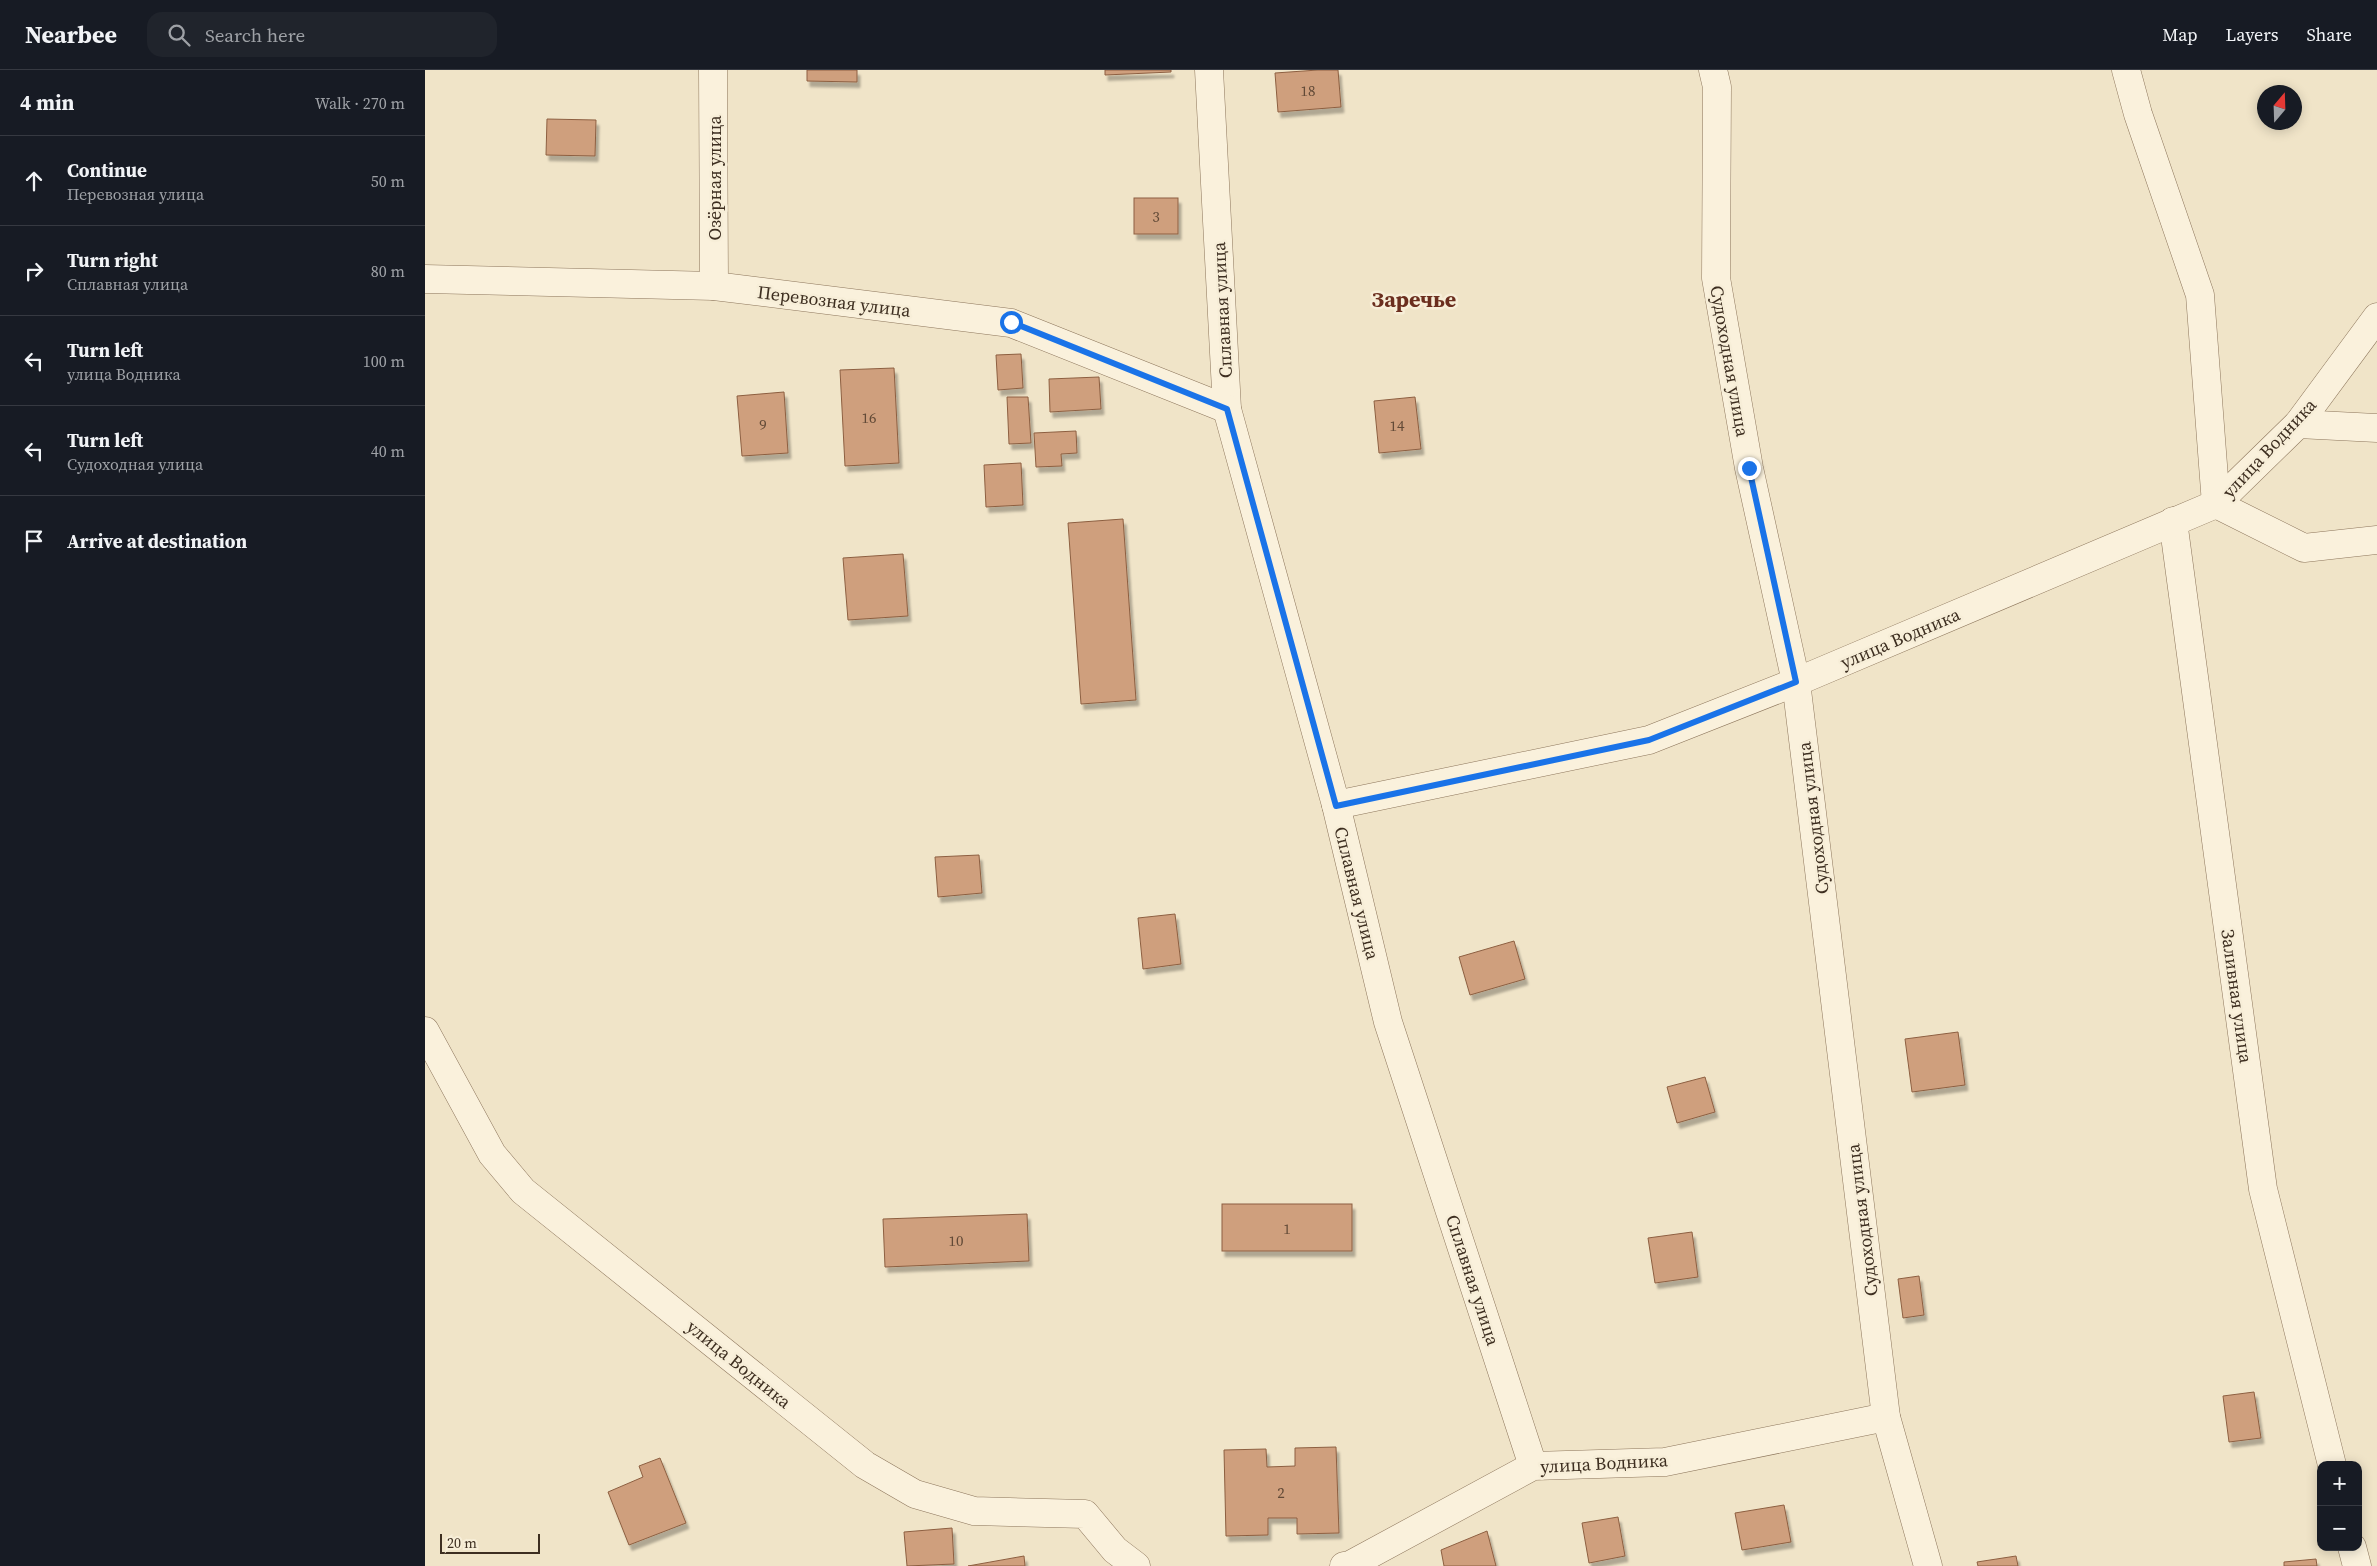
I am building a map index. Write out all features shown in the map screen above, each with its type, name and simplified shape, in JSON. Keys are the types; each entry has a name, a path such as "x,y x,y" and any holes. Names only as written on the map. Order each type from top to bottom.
{"street":[{"name":"Озёрная улица","path":"713,70 715,286"},
{"name":"Сплавная улица","path":"1209,70 1227,409 1336,806 1388,1022 1533,1466"},
{"name":"Судоходная улица","path":"1713,70 1717,87 1716,278 1749,468 1796,682 1885,1417 1928,1566"},
{"path":"2126,70 2138,114 2199,295 2217,504 2303,548 2377,540"},
{"name":"Перевозная улица","path":"425,278 715,286 1011,322 1227,409"},
{"name":"улица Водника","path":"1336,806 1649,740 1796,682 2217,504 2297,424 2377,317"},
{"path":"2297,424 2377,428"},
{"name":"Заливная улица","path":"2173,521 2263,1189 2331,1461"},
{"name":"улица Водника","path":"425,1031 492,1154 523,1191 865,1465 915,1494 974,1511 1085,1514 1115,1550 1136,1566"},
{"name":"улица Водника","path":"1344,1566 1350,1565 1533,1466 1665,1462 1885,1417"},
{"path":"2353,1551 2357,1566"}],"building":[{"path":"807,70 857,70 857,82 807,81"},
{"path":"1105,70 1171,70 1171,72 1105,75"},
{"path":"1338,70 1341,107 1278,112 1275,73"},
{"path":"547,119 596,120 595,156 546,155"},
{"path":"1134,198 1178,198 1178,234 1134,234"},
{"path":"1021,354 1023,388 998,390 996,355"},
{"path":"894,368 899,463 845,466 840,370"},
{"path":"1099,377 1101,409 1050,412 1049,379"},
{"path":"784,392 788,453 742,456 737,396"},
{"path":"1007,397 1028,397 1031,443 1009,444"},
{"path":"1415,397 1421,449 1379,453 1374,401"},
{"path":"1076,431 1077,453 1061,454 1062,466 1036,467 1034,433"},
{"path":"1021,463 1023,505 986,507 984,465"},
{"path":"1123,519 1136,700 1081,704 1068,523"},
{"path":"903,554 908,616 848,620 843,558"},
{"path":"979,855 982,893 938,897 935,857"},
{"path":"1175,914 1181,964 1143,969 1138,918"},
{"path":"1514,941 1525,979 1470,995 1459,957"},
{"path":"1958,1032 1965,1085 1912,1092 1905,1039"},
{"path":"1705,1077 1715,1112 1677,1123 1667,1087"},
{"path":"1222,1204 1352,1204 1352,1251 1222,1251"},
{"path":"1027,1214 1029,1261 885,1267 883,1219"},
{"path":"1692,1232 1698,1277 1655,1283 1648,1238"},
{"path":"1919,1276 1924,1315 1903,1318 1898,1279"},
{"path":"2254,1392 2261,1438 2229,1442 2223,1396"},
{"path":"1336,1447 1339,1533 1297,1534 1297,1518 1268,1518 1268,1535 1226,1536 1224,1450 1266,1449 1267,1467 1295,1466 1295,1448"},
{"path":"660,1458 686,1523 629,1545 608,1492 643,1477 639,1466"},
{"path":"1784,1505 1791,1542 1742,1550 1735,1513"},
{"path":"1618,1517 1625,1556 1589,1563 1582,1523"},
{"path":"952,1528 954,1564 907,1566 904,1532"},
{"path":"1487,1531 1496,1566 1444,1566 1441,1550"},
{"path":"1024,1556 1025,1566 968,1566"},
{"path":"2016,1556 2018,1566 1978,1566 1977,1562"},
{"path":"2316,1559 2317,1566 2284,1566 2284,1562"}],"district":[{"name":"Заречье","path":"1414,299"}],"route":[{"path":"1011,322 1227,409 1336,806 1649,740 1796,682 1749,468"}]}
